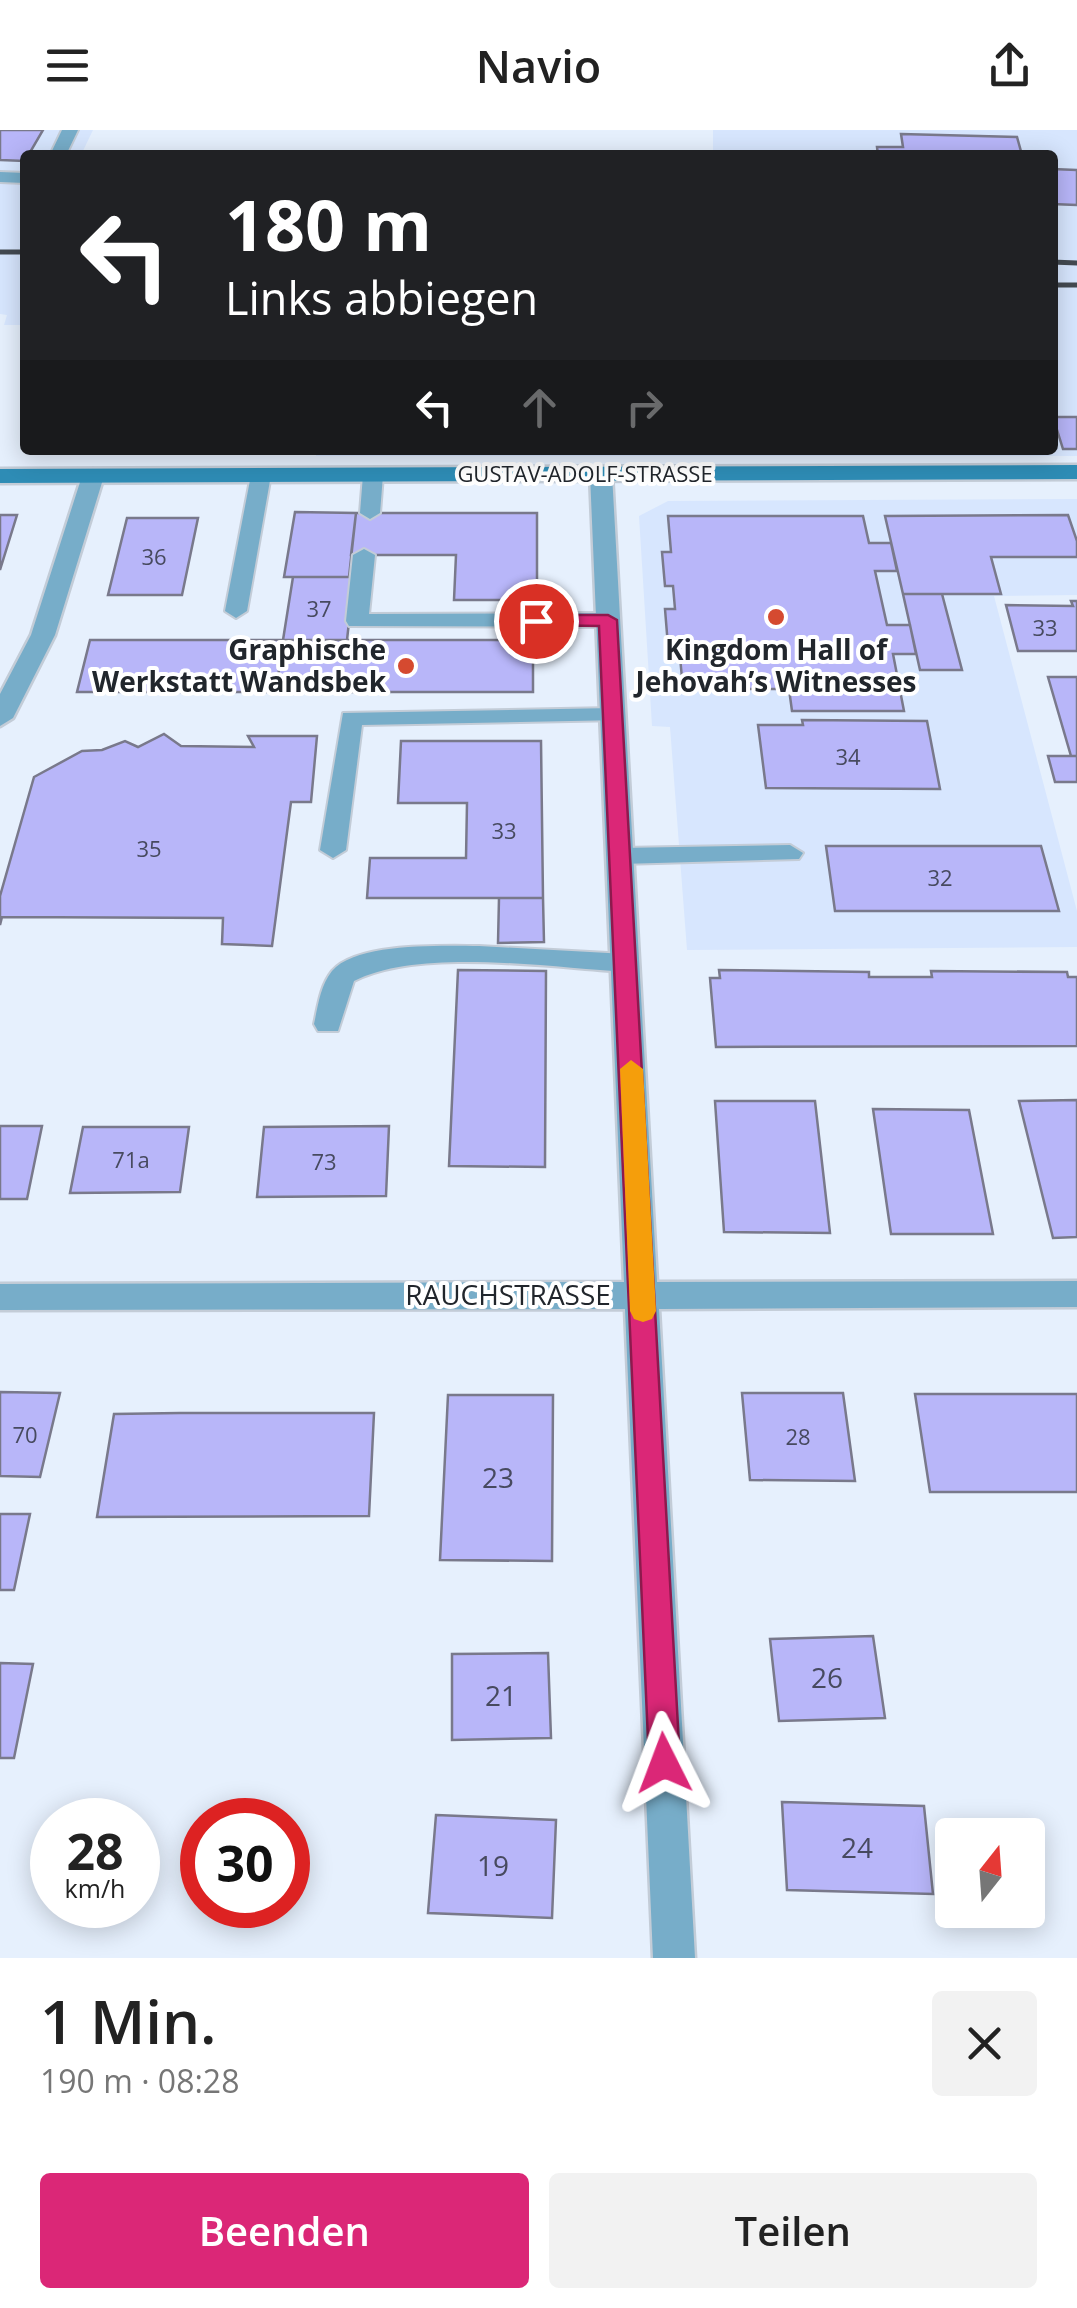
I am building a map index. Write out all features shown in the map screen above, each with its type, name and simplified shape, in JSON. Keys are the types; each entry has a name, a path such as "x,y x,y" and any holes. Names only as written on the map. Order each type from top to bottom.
{"street":[{"name":"GUSTAV-ADOLF-STRASSE","path":"0,476 1077,472"},
{"path":"601,474 674,1958"},
{"path":"0,718 43,635 94,476"},
{"name":"RAUCHSTRASSE","path":"0,1297 1077,1294"}],"lane":[{"path":"236,611 261,475"},
{"path":"370,512 373,475"},
{"path":"364,554 357,621 608,620"},
{"path":"333,850 350,718 613,715"},
{"path":"620,856 790,853"},
{"path":"328,1024 335,990 346,973 397,956 626,963"}],"shaded area":[{"path":"0,130 93,130 83,150 20,150 20,325 4,325 7,315 0,314"},
{"path":"713,130 1077,130 1077,456 316,456 1058,455 1058,150 713,150"},
{"path":"1077,499 1077,595 994,596 1077,911 1077,947 687,950 670,727 652,726 639,516 668,501"}],"building":[{"path":"0,130 43,130 31,150 20,150 20,161 0,160"},
{"path":"901,134 1017,137 1021,150 877,147 903,147"},
{"path":"1058,169 1077,170 1077,205 1058,204"},
{"path":"1058,417 1077,417 1077,449 1063,449"},
{"path":"295,512 356,513 349,577 284,577"},
{"path":"356,513 537,513 537,600 454,600 456,555 351,555"},
{"path":"0,515 17,515 0,570"},
{"path":"1068,515 1077,541 1077,557 991,557 1001,594 903,594 885,516"},
{"name":"Kingdom Hall of Jehovah’s Witnesses","path":"668,516 863,516 869,543 891,543 897,571 875,571 887,625 910,625 916,654 893,654 904,711 792,711 789,689 683,689 679,646 668,646 665,609 675,609 673,586 665,586 662,552 671,552"},
{"path":"127,518 198,518 182,595 108,595"},
{"path":"293,577 354,577 347,640 283,640"},
{"path":"903,594 942,594 962,670 920,670"},
{"path":"1071,601 1077,601 1077,651 1018,651 1006,605 1073,606"},
{"path":"90,640 283,640 276,692 77,692"},
{"name":"Graphische Werkstatt Wandsbek","path":"283,640 533,640 533,692 276,692"},
{"path":"1048,677 1077,677 1077,756 1071,756"},
{"path":"802,720 927,721 940,789 766,788 758,725 803,725"},
{"path":"164,734 181,746 254,747 248,736 317,736 311,802 291,802 272,946 222,944 223,918 2,917 0,925 0,896 34,777 82,751 102,750 125,741 138,747"},
{"path":"401,741 541,741 543,898 367,898 370,858 466,858 467,803 398,803"},
{"path":"1048,756 1077,756 1077,782 1055,782"},
{"path":"826,846 1041,846 1059,911 835,911"},
{"path":"499,898 543,898 544,942 498,943"},
{"path":"458,970 546,971 545,1167 449,1166"},
{"path":"719,970 869,972 869,977 932,977 931,971 1067,972 1068,977 1077,977 1077,1046 716,1047 710,978 720,978"},
{"path":"1077,1100 1077,1237 1053,1238 1019,1101"},
{"path":"715,1101 815,1101 830,1233 724,1232"},
{"path":"873,1109 969,1110 993,1234 891,1234"},
{"path":"0,1126 42,1126 27,1199 0,1199"},
{"path":"389,1126 386,1196 257,1197 264,1127"},
{"path":"83,1127 189,1127 180,1192 70,1193"},
{"path":"0,1392 60,1393 40,1477 0,1476"},
{"path":"742,1393 843,1393 855,1481 750,1480"},
{"path":"915,1394 1077,1394 1077,1492 930,1492"},
{"path":"448,1395 553,1395 552,1561 440,1560"},
{"path":"374,1413 369,1516 97,1517 114,1414"},
{"path":"0,1514 30,1514 14,1590 0,1590"},
{"path":"873,1636 885,1718 779,1721 770,1639"},
{"path":"548,1653 551,1738 452,1740 452,1654"},
{"path":"0,1663 33,1664 14,1758 0,1758"},
{"path":"782,1802 924,1806 933,1894 787,1890"},
{"path":"436,1815 556,1820 552,1918 428,1913"}],"railway":[{"path":"0,252 20,252"},
{"path":"1058,262 1077,263"},
{"path":"1058,285 1077,285"}],"slow traffic":[{"path":"631,1069 643,1311"}],"place":[{"name":"Kingdom Hall of Jehovah’s Witnesses","path":"776,617"},
{"name":"Graphische Werkstatt Wandsbek","path":"406,666"}],"route":[{"path":"536,621 608,620 664,1763"}]}
